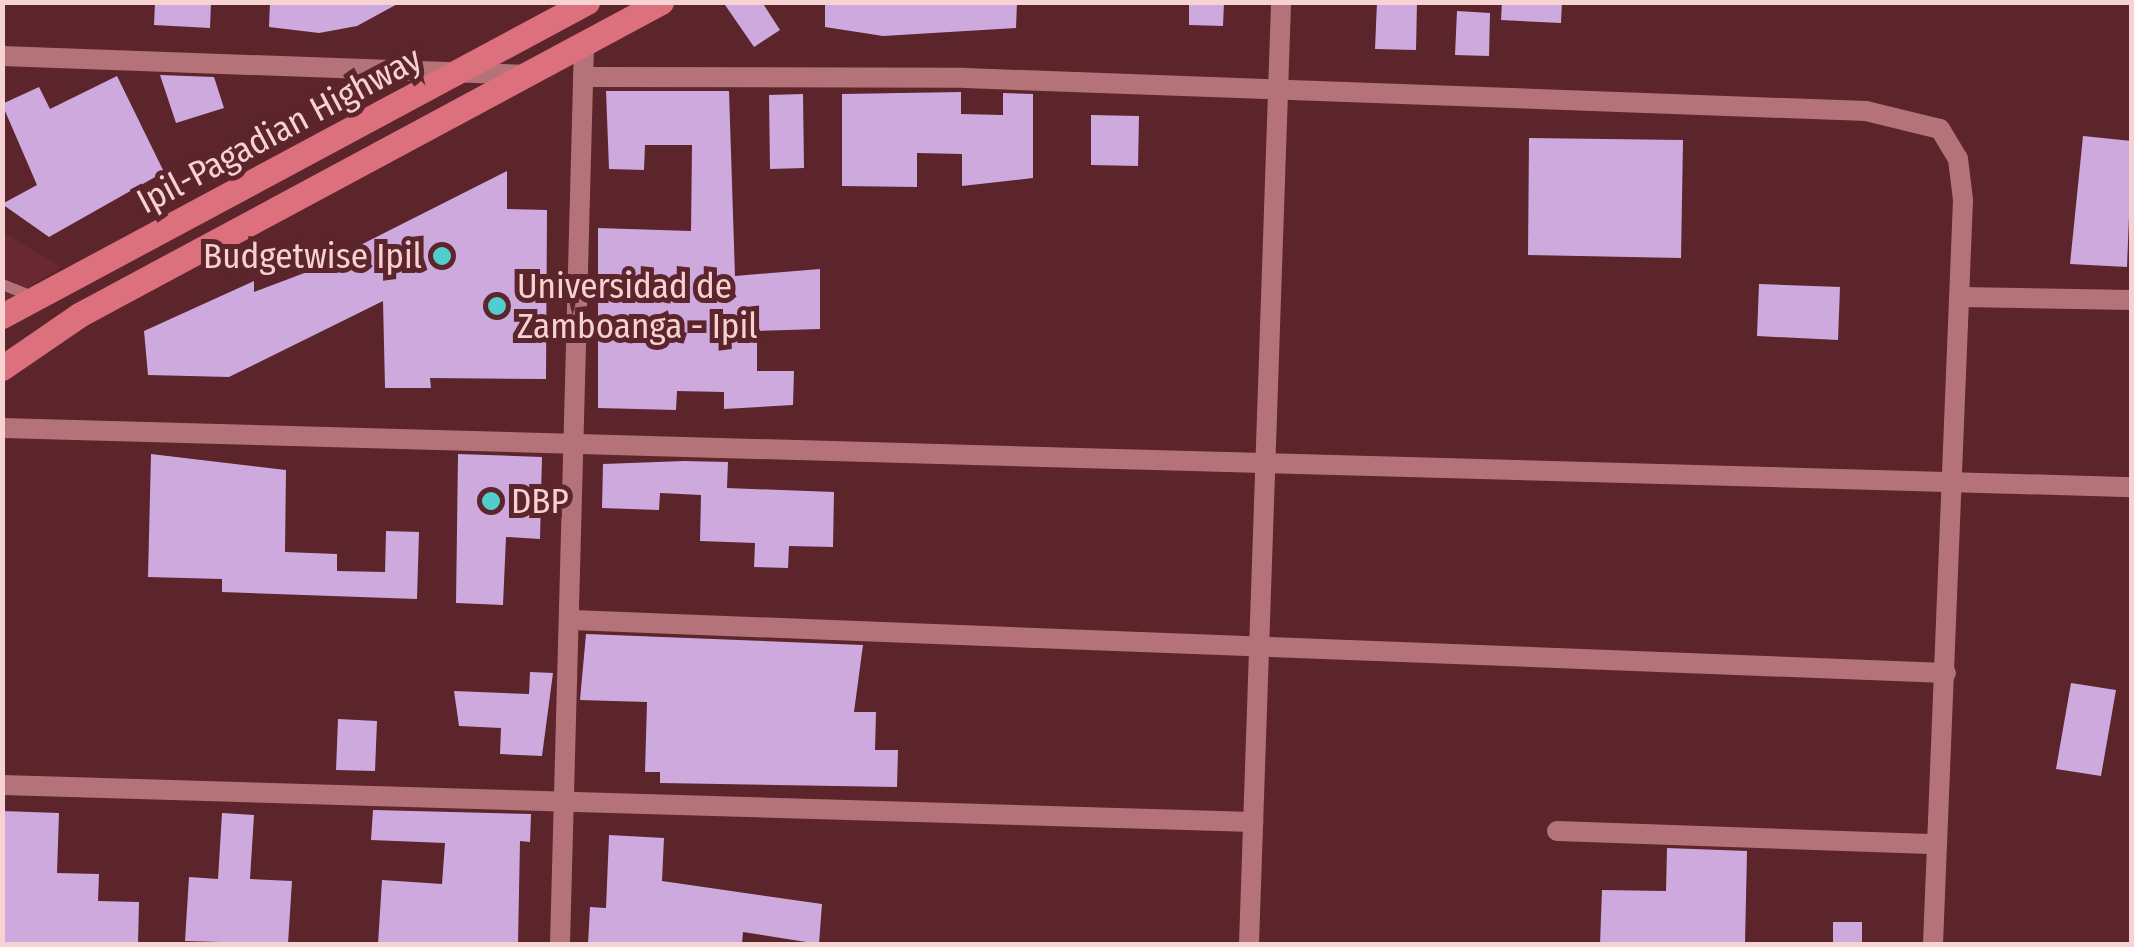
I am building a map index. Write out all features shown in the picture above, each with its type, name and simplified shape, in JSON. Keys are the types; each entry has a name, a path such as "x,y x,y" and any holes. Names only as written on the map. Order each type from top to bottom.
{"main road":[{"name":"Ipil-Pagadian Highway","path":"2,316 466,71 587,2"},
{"path":"2,368 165,269 661,2"},
{"path":"148,238 165,269"}],"street":[{"path":"1249,944 1262,459 1281,2"},
{"path":"560,944 577,441 584,45"},
{"path":"2,56 531,75"},
{"path":"584,77 965,78 1278,94 1866,110 1919,120 1940,129 1958,159 1961,296 1933,944"},
{"path":"1961,296 2132,300"},
{"path":"2,428 1262,459 2132,487"},
{"path":"572,620 1258,649 1946,672"},
{"path":"2,785 566,805 1252,822"},
{"path":"1557,831 1938,844"}],"lane":[{"path":"2,284 36,298"}],"shaded area":[{"path":"3,232 61,267 3,303"}],"building":[{"path":"155,2 211,2 210,28 154,25"},
{"path":"270,2 401,2 357,26 319,33 269,27"},
{"path":"723,2 762,2 780,30 754,47"},
{"path":"825,2 1017,2 1016,28 883,36 825,27"},
{"path":"1189,2 1224,2 1223,26 1189,25"},
{"path":"1377,2 1417,2 1416,50 1375,49"},
{"path":"1502,2 1562,2 1561,23 1501,20"},
{"path":"1457,11 1490,13 1489,56 1455,55"},
{"path":"160,75 214,77 224,108 176,123"},
{"path":"117,76 164,172 49,237 2,204 37,185 2,104 39,87 50,109"},
{"path":"606,91 729,91 735,276 820,269 820,329 757,331 757,371 794,371 793,405 724,409 724,392 677,391 676,410 598,408 598,228 691,231 692,145 645,145 644,170 609,169"},
{"path":"961,92 961,114 1003,115 1003,93 1033,94 1033,178 962,186 962,154 917,153 917,187 842,186 842,94"},
{"path":"803,94 804,168 770,169 769,95"},
{"path":"1091,115 1139,116 1138,166 1091,165"},
{"path":"2083,136 2132,141 2127,267 2070,264"},
{"path":"1529,138 1683,140 1681,258 1528,255"},
{"path":"507,171 507,209 547,210 546,379 430,378 431,388 385,388 383,301 229,377 148,375 144,331 254,281 254,292 307,272"},
{"path":"1759,284 1840,287 1838,340 1757,336"},
{"path":"151,454 286,470 285,552 337,554 337,571 385,572 386,531 419,532 417,599 222,592 222,579 148,577"},
{"path":"458,454 542,457 540,539 506,537 503,605 456,603"},
{"path":"728,462 727,488 834,492 833,547 789,546 788,568 754,567 755,543 700,541 701,495 660,493 659,510 602,508 603,464"},
{"path":"586,634 863,645 854,712 876,712 875,750 898,750 897,787 660,783 660,772 645,772 647,702 580,700"},
{"path":"530,672 553,673 542,756 500,754 501,728 459,726 454,691 529,694"},
{"path":"2071,683 2116,690 2101,776 2056,769"},
{"path":"338,719 377,721 375,771 336,770"},
{"path":"373,810 531,814 530,842 520,841 518,944 378,944 382,880 442,884 445,843 371,840"},
{"path":"2,811 59,813 57,873 99,874 98,901 139,902 138,944 2,944"},
{"path":"222,813 254,815 250,879 292,881 288,944 185,941 189,877 218,879"},
{"path":"609,835 664,838 662,881 822,904 819,944 743,932 742,944 588,944 590,907 606,908"},
{"path":"1667,848 1747,851 1745,944 1600,944 1602,890 1666,891"},
{"path":"1833,922 1862,922 1862,944 1833,944"}],"place":[{"name":"Budgetwise Ipil","path":"442,256"},
{"name":"Universidad de Zamboanga - Ipil","path":"497,306"},
{"name":"DBP","path":"491,501"}]}
